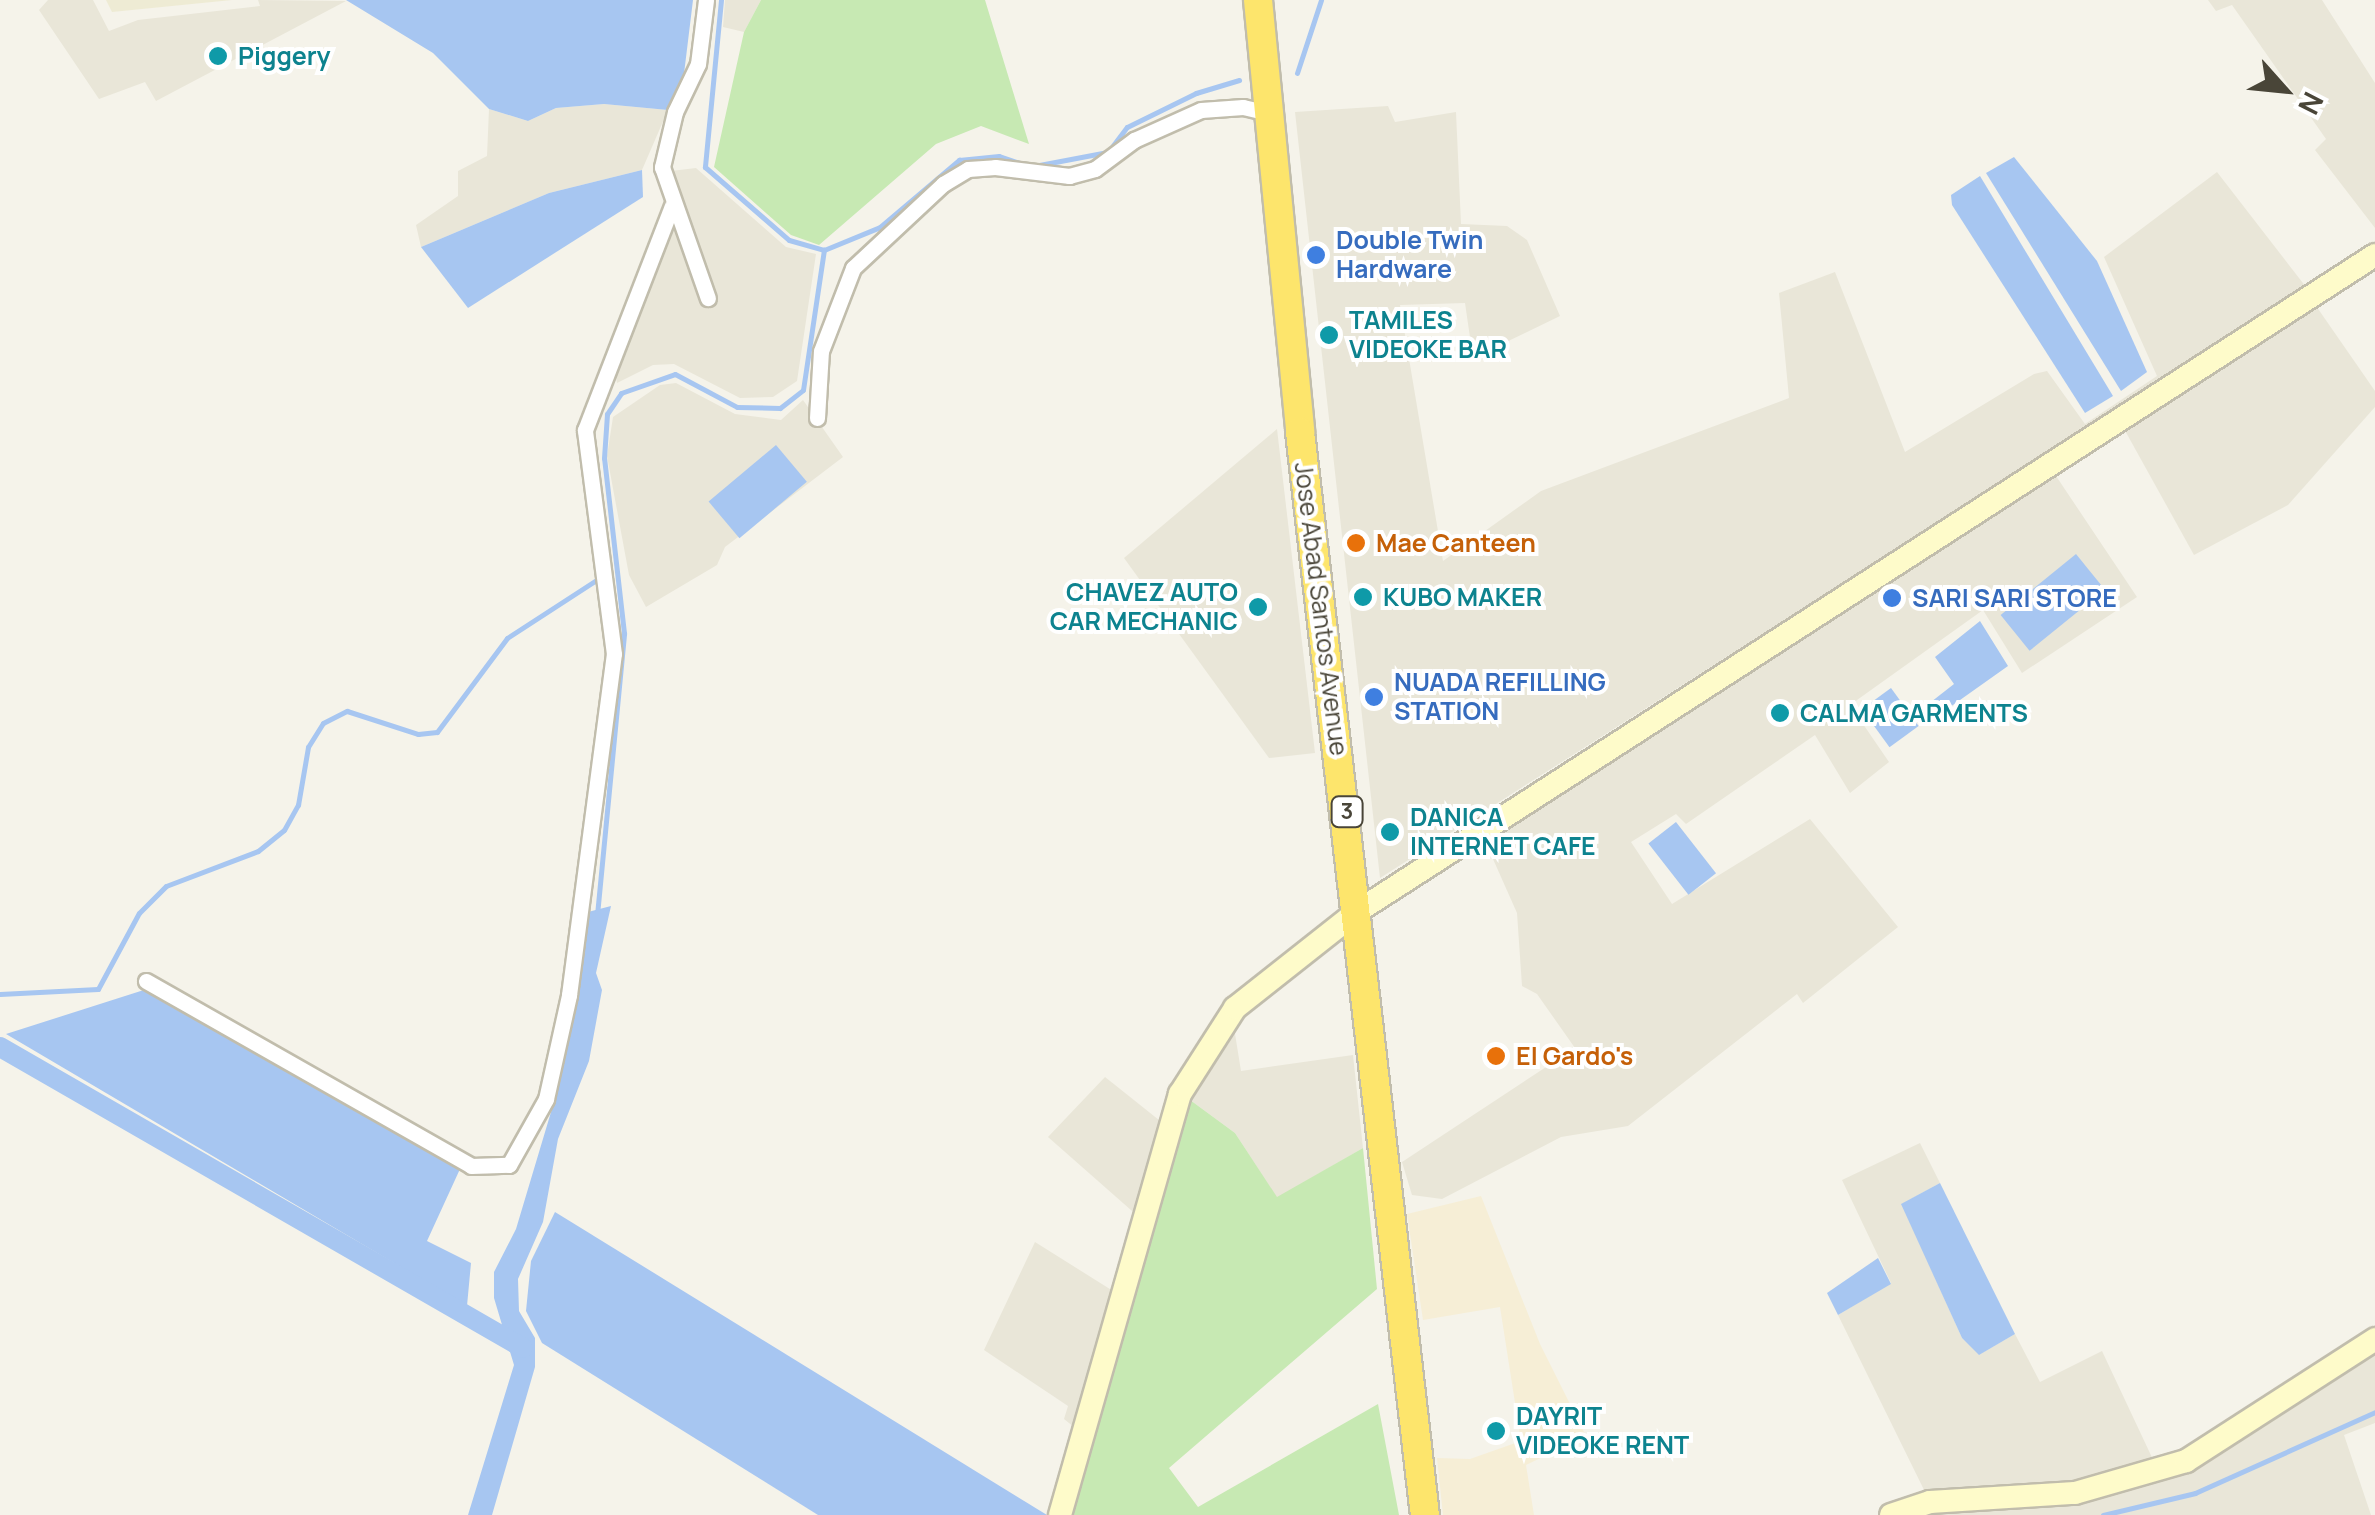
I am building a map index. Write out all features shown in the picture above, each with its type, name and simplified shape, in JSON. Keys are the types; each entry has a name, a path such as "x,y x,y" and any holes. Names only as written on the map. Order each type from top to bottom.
{"highway":[{"name":"Jose Abad Santos Avenue","path":"1258,0 1300,432 1425,1515"}],"street":[{"path":"706,0 698,64 674,112 662,167 672,206 708,298"},
{"path":"817,418 821,351 853,268 943,184 968,168 995,167 1069,176 1094,169 1134,140 1202,110 1243,106 1269,113"},
{"path":"146,981 471,1166 509,1165 546,1099 569,995 614,654 585,430 672,206"},
{"path":"1060,1515 1180,1094 1235,1008 1358,912 2375,255"},
{"path":"1891,1515 1930,1502 2075,1493 2186,1461 2375,1339"}],"shaded area":[{"path":"48,0 93,0 109,31 138,20 260,6 258,0 346,1 156,101 145,82 99,99 39,10"},
{"path":"106,0 232,0 112,12"},
{"path":"725,0 761,0 744,32 723,27"},
{"path":"2208,0 2322,0 2375,83 2375,228 2315,150 2326,139 2232,5 2216,11"},
{"path":"604,104 668,110 642,170 549,193 421,247 416,225 458,196 458,171 487,156 489,109 528,121 556,108"},
{"path":"1388,106 1395,122 1456,112 1461,224 1507,226 1527,240 1560,316 1473,358 1465,303 1400,305 1443,561 1541,491 1789,398 1779,293 1835,272 1905,452 2034,374 2047,371 2085,424 2157,376 2104,257 2217,172 2306,287 1380,878 1295,112"},
{"path":"696,168 786,247 816,254 797,381 773,397 740,398 674,364 653,365 617,383 615,372 673,222 706,302 671,171"},
{"path":"2314,303 2375,391 2375,407 2288,505 2194,555 2123,427"},
{"path":"676,383 735,414 781,420 803,400 843,457 725,547 717,565 646,607 629,575 607,456 613,417 660,385"},
{"path":"1277,429 1315,753 1269,758 1124,558"},
{"path":"2054,473 2137,597 2022,673 1983,610 1850,705 1889,762 1850,793 1815,735 1686,824 1676,814 1631,842 1672,904 1810,819 1898,927 1803,1003 1797,994 1628,1126 1561,1137 1442,1199 1412,1195 1402,1162 1575,1048 1537,994 1522,986 1517,913 1485,841"},
{"path":"1232,1015 1241,1071 1353,1055 1363,1148 1277,1198 1235,1133 1186,1097"},
{"path":"1105,1077 1164,1124 1140,1218 1048,1137"},
{"path":"1920,1143 1940,1183 1902,1204 1962,1338 1980,1354 2015,1334 2040,1382 2102,1351 2156,1466 2075,1487 1928,1498 1838,1315 1891,1283 1842,1180"},
{"path":"1481,1196 1540,1344 1586,1436 1526,1465 1534,1515 1443,1515 1437,1458 1470,1459 1521,1441 1500,1307 1423,1320 1407,1214"},
{"path":"1035,1242 1121,1296 1079,1431 1064,1419 1068,1406 984,1350"},
{"path":"2375,1347 2375,1423 2344,1435 2371,1515 1918,1515 2189,1467"}],"green space":[{"path":"761,0 985,0 1029,144 981,126 936,144 819,245 791,235 714,167 744,32"},
{"path":"1186,1097 1235,1133 1277,1197 1363,1148 1377,1289 1169,1468 1198,1507 1378,1404 1399,1515 1070,1515"}],"water":[{"path":"346,0 693,0 683,82 668,110 604,104 556,108 528,121 489,109 433,53"},
{"path":"2014,157 2097,261 2147,372 2121,391 1986,173"},
{"path":"642,170 643,197 468,308 421,247 549,193"},
{"path":"1980,176 2113,396 2085,413 1952,205 1951,195"},
{"path":"776,445 807,482 739,538 709,502"},
{"path":"2076,554 2105,590 2030,651 2001,615"},
{"path":"1980,621 2008,666 1929,722 1922,709 1954,684 1935,657"},
{"path":"1891,688 1919,726 1890,747 1862,709"},
{"path":"1676,822 1716,873 1688,895 1648,844"},
{"path":"611,906 596,973 602,990 589,1061 558,1139 543,1222 518,1279 519,1311 535,1338 535,1367 492,1515 468,1515 514,1365 494,1298 494,1272 516,1229 557,1092 588,912"},
{"path":"147,989 460,1169 427,1241 471,1263 467,1306 6,1034"},
{"path":"1940,1183 2015,1334 1979,1355 1962,1338 1901,1204"},
{"path":"555,1212 1047,1515 818,1515 542,1343 526,1311 531,1261"},
{"path":"1878,1258 1891,1284 1838,1315 1827,1293"}],"waterway":[{"path":"721,0 705,167 789,240 824,250 880,227 959,160 999,156 1019,163"},
{"path":"1297,73 1321,0"},
{"path":"1034,166 1108,152 1127,127 1196,93 1239,80"},
{"path":"597,915 624,633 604,458 607,414 621,393 675,374 737,407 780,408 803,390 824,250"},
{"path":"0,994 98,989 139,913 166,886 258,851 284,830 298,805 308,747 323,723 347,711 418,734 437,732 507,638 601,577"},
{"path":"0,1047 523,1348"},
{"path":"2103,1515 2195,1493 2375,1412"}],"place":[{"name":"Piggery","path":"218,56"},
{"name":"Double Twin Hardware","path":"1316,255"},
{"name":"TAMILES VIDEOKE BAR","path":"1329,335"},
{"name":"Mae Canteen","path":"1356,543"},
{"name":"KUBO MAKER","path":"1363,597"},
{"name":"SARI SARI STORE","path":"1892,598"},
{"name":"CHAVEZ AUTO CAR MECHANIC","path":"1258,607"},
{"name":"NUADA REFILLING STATION","path":"1374,697"},
{"name":"CALMA GARMENTS","path":"1780,713"},
{"name":"DANICA INTERNET CAFE","path":"1390,832"},
{"name":"El Gardo's","path":"1496,1056"},
{"name":"DAYRIT VIDEOKE RENT","path":"1496,1431"}]}
